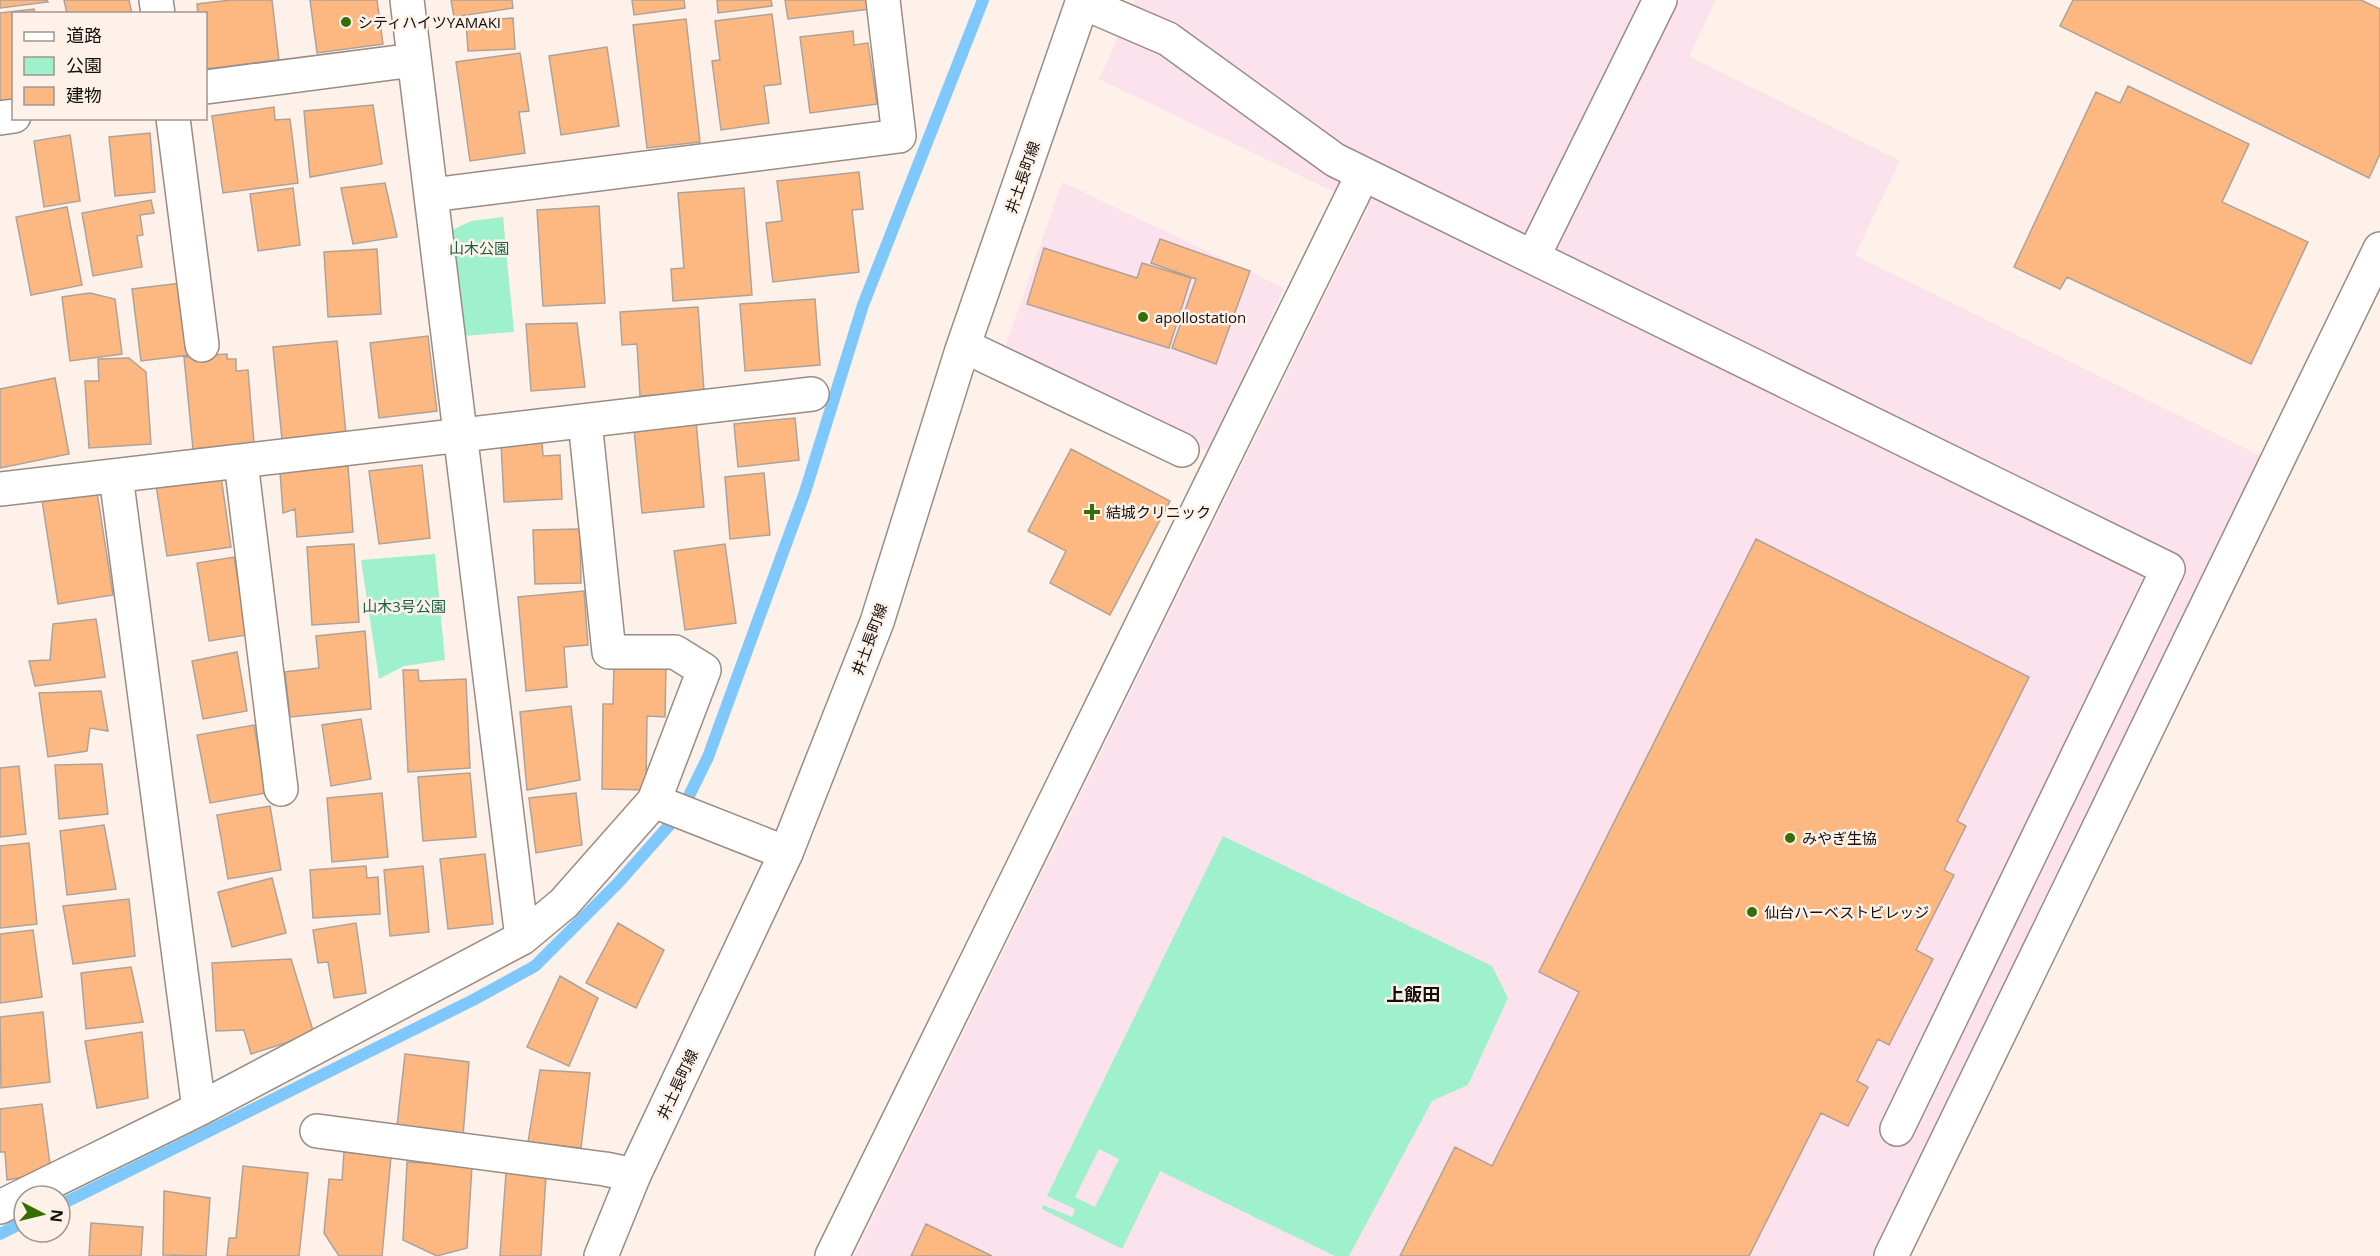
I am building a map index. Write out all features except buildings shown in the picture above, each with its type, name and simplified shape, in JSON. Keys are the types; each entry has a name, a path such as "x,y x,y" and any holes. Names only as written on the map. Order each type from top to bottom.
{"street":[{"path":"407,0 522,938"},
{"path":"431,195 899,136 884,0"},
{"path":"1533,257 1660,0"},
{"path":"1083,1 1168,39 1335,160 2168,569 1897,1129"},
{"name":"井土長町線","path":"601,1256 634,1175 786,853 877,622 964,345 1083,1"},
{"path":"207,87 414,60"},
{"path":"173,120 202,345"},
{"path":"832,1256 1363,174"},
{"path":"1891,1256 2380,249"},
{"path":"964,345 1182,450"},
{"path":"0,489 461,437 812,394"},
{"path":"0,1207 199,1109 522,938 675,809 704,670 675,652 609,652 585,422"},
{"path":"241,462 281,789"},
{"path":"116,476 199,1109"},
{"path":"675,809 786,853"},
{"path":"317,1131 605,1169 634,1175"}],"shaded area":[{"name":"仙台ハーベストビレッジ","path":"1135,0 1716,0 1689,56 1900,161 1855,255 2265,458 1875,1256 854,1256 1368,208 1099,79"},
{"name":"apollostation","path":"1062,182 1284,288 1208,451 1006,345"}],"green space":[{"name":"山木公園","path":"503,217 514,332 463,336 450,231 471,221"},
{"name":"山木3号公園","path":"435,554 445,660 404,666 379,679 361,560"},
{"path":"1223,836 1492,966 1508,998 1468,1085 1432,1101 1349,1256 1335,1256 1160,1171 1122,1249 1042,1209 1043,1205 1072,1217 1075,1209 1047,1196","holes":["1099,1149 1119,1159 1095,1207 1075,1197"]}],"waterway":[{"path":"72,1199 475,999 535,966 618,883 681,812 708,757 805,492 863,305 983,0"},
{"path":"0,1234 12,1228"}],"place":[{"name":"シティハイツYAMAKI","path":"346,22"},
{"name":"apollostation","path":"1143,317"},
{"name":"結城クリニック","path":"1092,512"},
{"name":"みやぎ生協","path":"1790,838"},
{"name":"仙台ハーベストビレッジ","path":"1752,912"}],"district":[{"name":"上飯田","path":"1413,994"}]}
